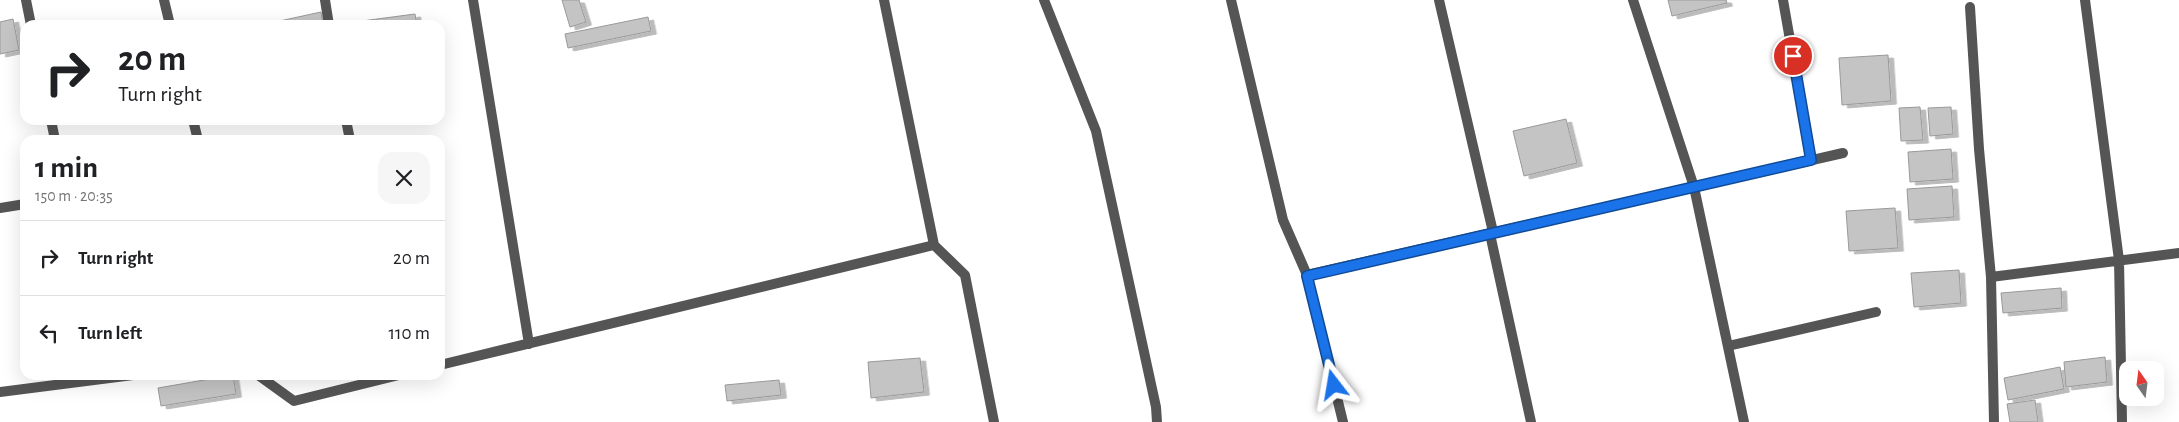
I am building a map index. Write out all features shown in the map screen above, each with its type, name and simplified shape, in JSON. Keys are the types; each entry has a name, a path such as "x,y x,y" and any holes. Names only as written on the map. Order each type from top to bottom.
{"street":[{"path":"26,0 30,20"},
{"path":"164,0 169,20"},
{"path":"325,0 328,20"},
{"path":"473,0 529,344"},
{"path":"884,0 934,245 965,275 994,422"},
{"path":"1044,0 1096,132 1156,407 1157,422"},
{"path":"1231,0 1283,220 1307,276 1343,422"},
{"path":"1439,0 1493,232 1490,234 1531,422"},
{"path":"1633,0 1694,187 1744,422"},
{"path":"1783,0 1811,160"},
{"path":"2085,0 2120,260 2122,422"},
{"path":"1970,7 1991,276 1994,422"},
{"path":"1307,276 1843,153"},
{"path":"0,208 20,205"},
{"path":"445,364 934,245"},
{"path":"1991,276 2179,253"},
{"path":"1728,346 1876,312"},
{"path":"0,392 94,380"},
{"path":"265,380 294,401 378,380"}],"building":[{"path":"562,0 579,0 586,22 570,27"},
{"path":"1668,0 1726,0 1727,3 1672,16"},
{"path":"321,12 322,20 284,20"},
{"path":"415,14 416,20 370,20"},
{"path":"648,17 651,31 568,48 565,34"},
{"path":"13,19 19,50 0,54 0,22"},
{"path":"1888,55 1891,101 1842,105 1839,58"},
{"path":"1920,107 1923,140 1901,141 1899,108"},
{"path":"1951,107 1953,134 1930,136 1928,108"},
{"path":"1566,119 1577,163 1524,176 1513,131"},
{"path":"1951,149 1953,179 1910,182 1908,152"},
{"path":"1952,186 1954,217 1909,220 1907,189"},
{"path":"1895,208 1898,248 1849,251 1846,211"},
{"path":"1959,270 1961,303 1914,307 1911,273"},
{"path":"2061,288 2062,308 2003,313 2001,293"},
{"path":"2105,357 2107,382 2066,387 2064,362"},
{"path":"920,358 924,392 871,398 868,362"},
{"path":"2060,367 2064,389 2008,400 2004,378"},
{"path":"204,380 234,380 236,394 161,406 158,388"},
{"path":"779,380 781,395 727,401 725,385"},
{"path":"2035,400 2038,422 2010,422 2007,404"}],"route":[{"path":"1334,385 1307,276 1811,160 1793,56"}]}
